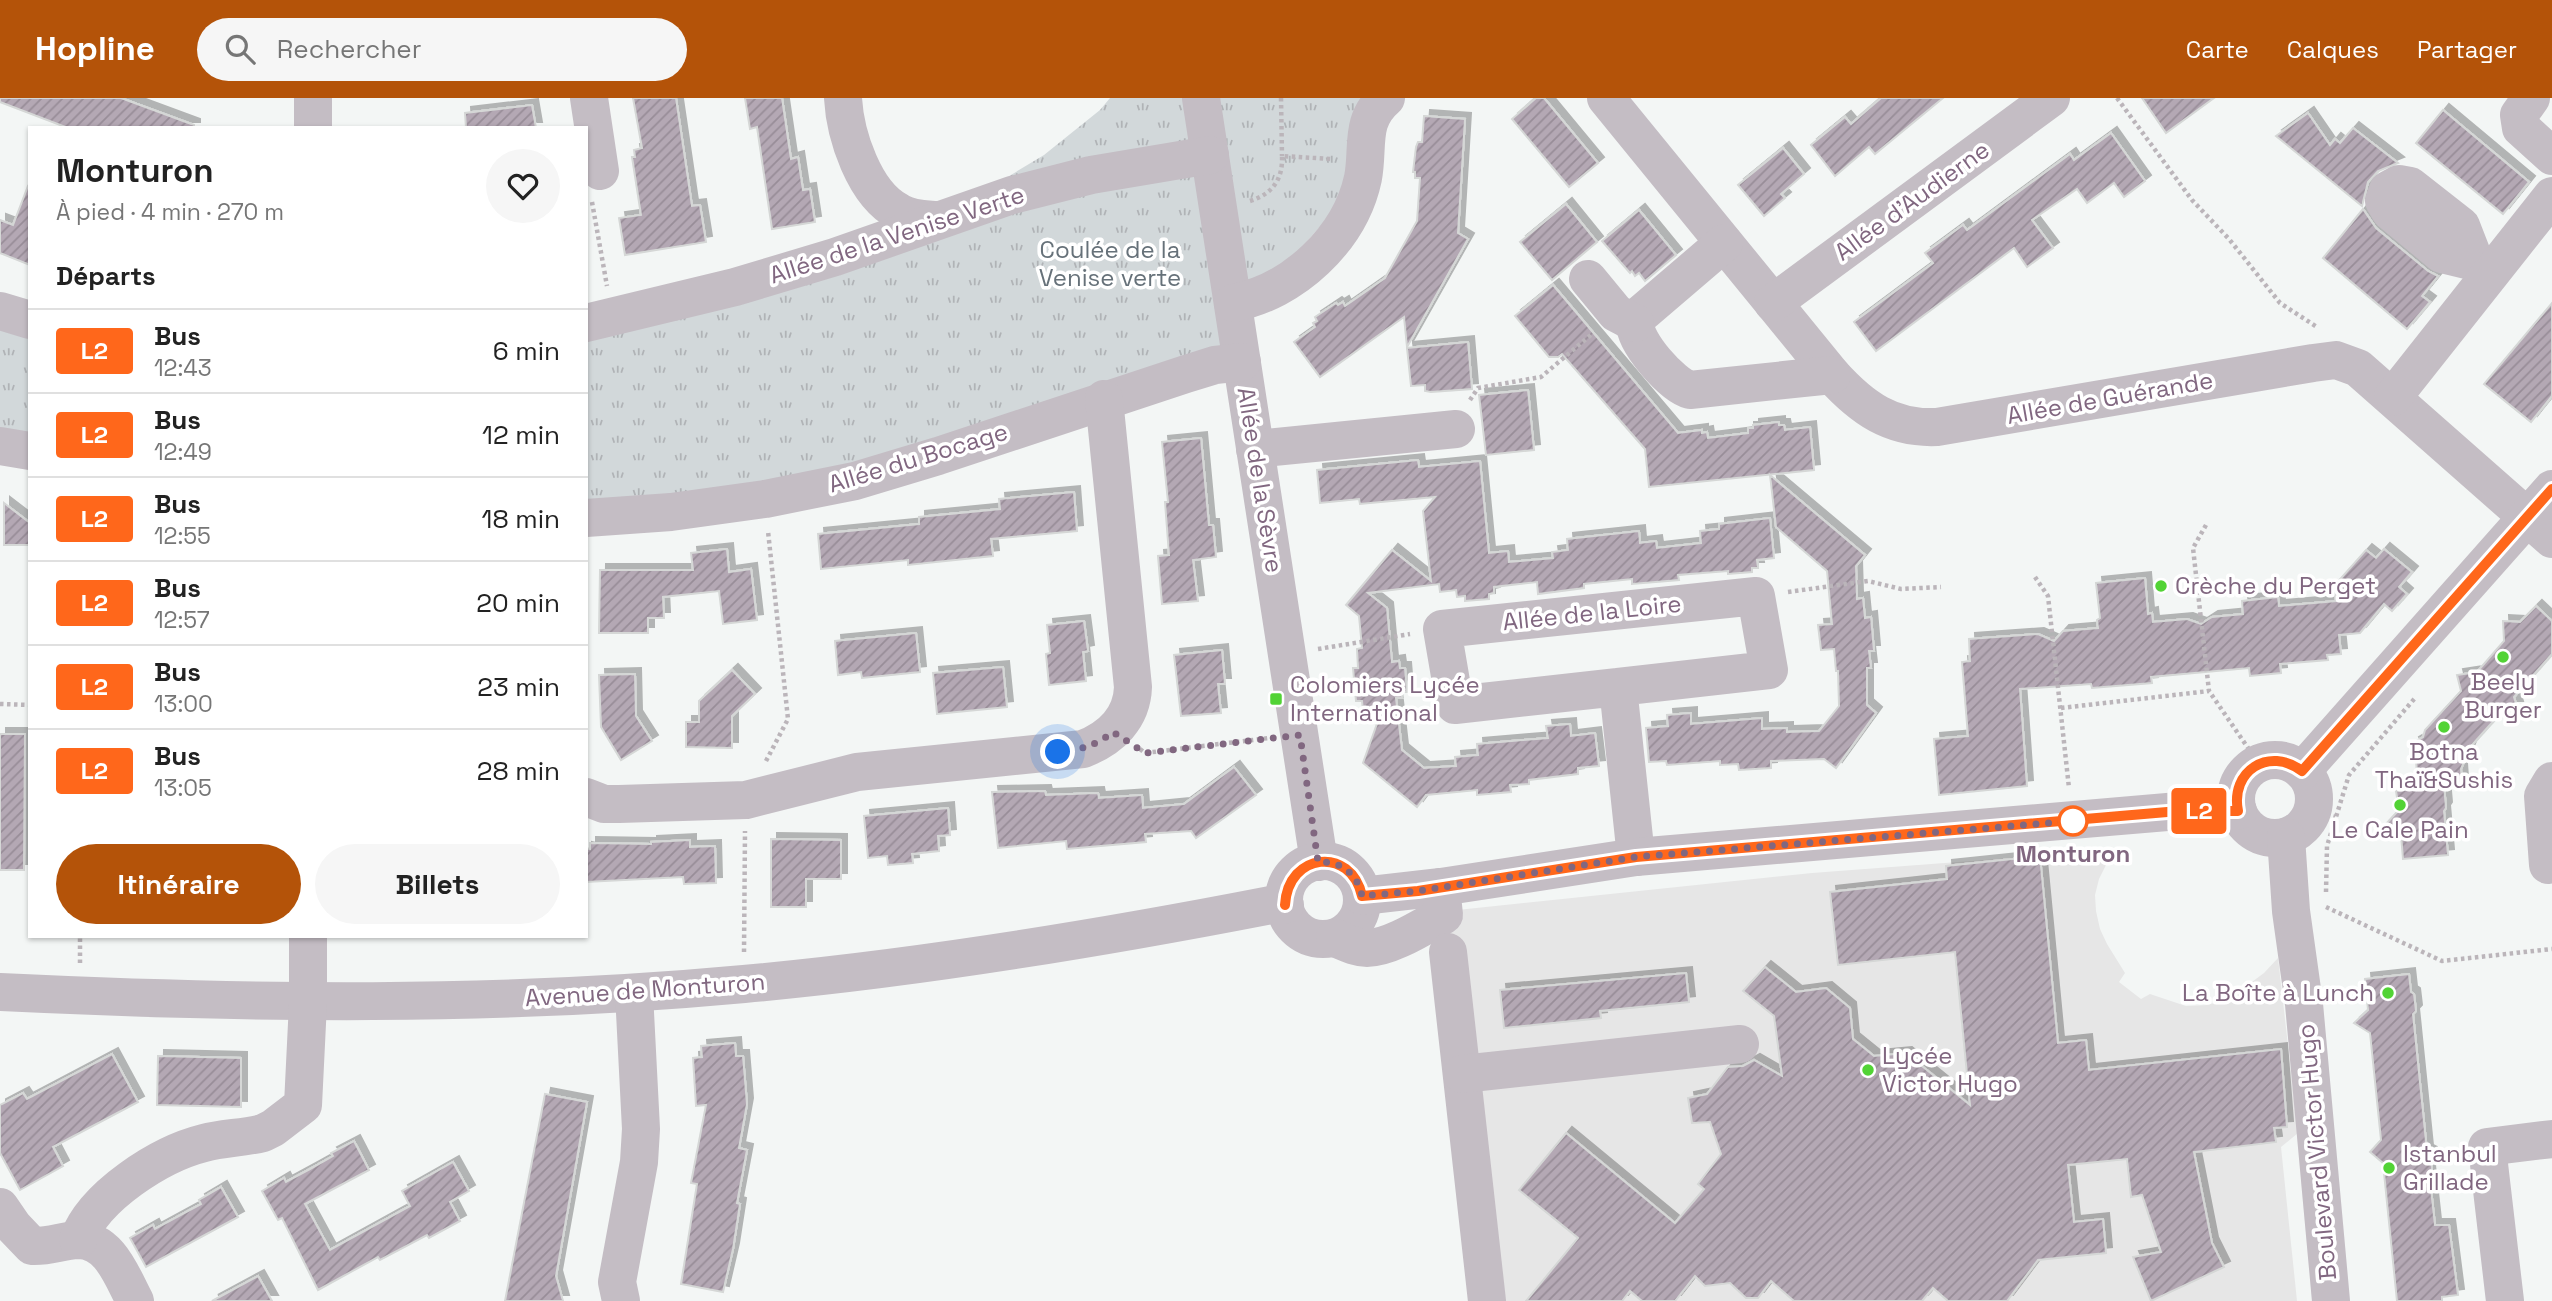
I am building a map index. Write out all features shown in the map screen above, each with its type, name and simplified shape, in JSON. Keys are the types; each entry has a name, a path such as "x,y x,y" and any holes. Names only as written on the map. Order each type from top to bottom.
{"street":[{"path":"313,98 313,126"},
{"path":"589,98 600,171"},
{"path":"843,98 846,127 864,173 878,195 901,214 936,220"},
{"name":"Allée de la Sèvre","path":"1201,98 1318,862"},
{"name":"Allée de Guérande","path":"1606,98 1832,375 1866,409 1917,428 2024,414 2336,360 2358,368 2540,528"},
{"name":"Allée d'Audierne","path":"1773,303 2052,98"},
{"path":"2530,98 2519,115 2521,128 2552,156"},
{"path":"1233,303 1255,299 1270,292 1313,262 1328,246 1355,203 1365,160 1366,132 1374,104"},
{"name":"Allée de la Venise Verte","path":"599,321 735,287 835,257 1013,195 1091,175 1210,155"},
{"path":"2393,397 2483,268 2552,196"},
{"path":"1626,318 1641,314 1724,243"},
{"path":"1588,279 1626,318 1638,338 1677,384 1690,390 1832,375"},
{"path":"0,312 28,319"},
{"name":"Allée du Bocage","path":"588,518 671,512 765,499 855,481 938,456 1104,399 1215,365 1242,362"},
{"path":"588,798 604,804 746,800 857,772 1083,749 1113,732 1130,708 1133,687 1104,399"},
{"path":"1255,449 1454,429"},
{"path":"0,446 28,451"},
{"path":"2302,771 2492,559 2540,528 2552,489"},
{"path":"1442,629 1455,705 1769,670 1756,596"},
{"name":"Allée de la Loire","path":"1442,629 1756,596"},
{"path":"1618,687 1636,857"},
{"path":"2277,760 2294,765 2302,771 2314,789 2311,822 2266,838 2249,828 2238,811 2236,802 2239,784 2250,769 2277,760"},
{"path":"2547,865 2543,796 2552,781"},
{"path":"1335,938 1356,923 1362,906 1362,896 1353,874 1342,866 1318,862 1294,874 1286,889 1285,905 1292,924 1304,935 1316,939 1335,938 1354,946 1370,948 1404,937 1444,918 1636,857 2179,811 2238,811"},
{"name":"Boulevard Victor Hugo","path":"2311,822 2291,911 2304,1004 2331,1301"},
{"path":"1362,896 1444,918"},
{"name":"Avenue de Monturon","path":"0,992 308,1003 468,1001 634,993 744,984 971,958 1271,905 1285,905"},
{"path":"1444,918 1487,1301"},
{"path":"135,1301 110,1256 90,1243 81,1231 126,1182 147,1167 189,1147 263,1133 274,1128 303,1100 308,938"},
{"path":"621,1301 617,1282 639,1161 641,1129 634,993"},
{"path":"1462,1074 1740,1044"},
{"path":"2505,1301 2487,1147 2552,1139"},
{"path":"0,1208 33,1247 90,1243"}],"path":[{"path":"1243,202 1258,198 1274,187 1280,179 1281,98"},
{"path":"2117,98 2192,200 2229,239 2280,303 2322,330"},
{"path":"1282,156 1365,160"},
{"path":"599,321 591,197 600,171"},
{"path":"1454,429 1478,388 1541,377 1626,318"},
{"path":"744,984 746,800 788,719 765,499"},
{"path":"2207,525 2193,548 2209,691 2259,764"},
{"path":"2035,577 2048,596 2070,795"},
{"path":"1756,596 1868,581 1901,589 1941,587"},
{"path":"1287,653 1442,629"},
{"path":"2060,708 2209,691"},
{"path":"2328,921 2327,846 2311,822 2421,692"},
{"path":"0,704 28,705"},
{"path":"1113,732 1145,753 1300,735"},
{"path":"2326,907 2442,961 2552,949"}],"shaded area":[{"name":"Lycée Victor Hugo","path":"2119,850 2107,863 2099,879 2095,895 2096,911 2107,944 2125,973 2119,982 2141,999 2150,994 2186,1006 2207,1005 2229,999 2264,973 2278,958 2298,1133 2281,1147 2297,1301 1471,1301 1429,913 1812,873"}],"green space":[{"name":"Coulée de la Venise verte","path":"1110,98 1386,98 1363,179 1255,299 1242,362 938,456 588,518 588,322 936,220 1044,155 1100,110"},
{"path":"0,312 28,319 28,451 0,446"}],"building":[{"path":"0,98 121,98 194,126 63,126 0,102"},
{"path":"633,98 676,98 692,206 700,205 706,242 625,255 619,218 641,215 632,157 635,157 634,150 642,148"},
{"path":"745,98 782,98 791,159 798,157 803,190 810,189 815,222 772,229 757,127 750,129"},
{"path":"1536,98 1544,98 1598,163 1569,187 1512,119"},
{"path":"1881,98 1943,98 1875,154 1869,147 1835,176 1811,145 1845,117 1851,124"},
{"path":"2142,98 2214,98 2166,133"},
{"path":"532,105 536,126 466,126 465,113"},
{"path":"2443,110 2529,182 2503,214 2416,143"},
{"path":"2308,113 2330,145 2335,139 2340,143 2353,128 2398,163 2378,171 2368,182 2362,206 2276,136"},
{"path":"1424,116 1465,119 1458,233 1468,239 1407,347 1404,317 1320,377 1294,342 1315,327 1315,317 1336,303 1338,305 1343,302 1345,306 1385,278 1417,221 1420,178 1415,178 1413,172 1416,147 1418,142 1422,142"},
{"path":"2111,133 2145,181 2124,197 2114,183 2087,203 2077,189 2032,220 2053,248 2027,267 2014,248 1876,351 1854,322 1933,263 1925,253 1963,225 1967,230 2070,154 2074,160"},
{"path":"1783,148 1804,174 1781,194 1785,198 1764,216 1738,185"},
{"path":"28,186 28,264 0,253 0,220 13,225"},
{"path":"1566,204 1597,242 1552,280 1520,242"},
{"path":"2363,209 2376,228 2428,271 2438,276 2422,296 2430,302 2407,329 2323,258"},
{"path":"1639,210 1676,255 1645,281 1639,273 1635,276 1632,271 1630,273 1602,241"},
{"path":"1553,285 1678,433 1702,430 1702,433 1707,432 1708,438 1748,433 1748,428 1753,428 1753,425 1779,422 1779,425 1784,425 1785,430 1810,427 1814,470 1649,487 1645,449 1562,354 1549,357 1515,316"},
{"path":"2552,303 2552,396 2531,422 2484,384"},
{"path":"1468,342 1472,389 1431,392 1425,391 1425,385 1411,386 1407,348"},
{"path":"1528,390 1534,450 1486,455 1479,395"},
{"path":"1201,438 1209,525 1213,525 1216,557 1193,560 1198,601 1162,604 1158,556 1169,555 1165,502 1168,502 1162,442"},
{"path":"1418,460 1419,467 1480,461 1489,553 1508,551 1509,562 1553,558 1552,552 1568,550 1567,539 1639,531 1640,543 1656,541 1657,548 1701,543 1700,531 1719,529 1719,524 1770,518 1774,558 1757,560 1758,568 1752,568 1752,572 1678,575 1679,580 1632,584 1632,579 1584,584 1584,588 1538,594 1537,582 1494,587 1494,593 1489,594 1489,599 1465,601 1465,596 1457,597 1456,590 1440,592 1439,584 1368,593 1387,608 1392,662 1399,661 1400,668 1405,668 1407,692 1401,692 1402,698 1396,698 1402,750 1424,768 1456,766 1455,757 1478,755 1477,744 1548,738 1546,726 1570,724 1571,736 1595,733 1599,766 1578,768 1578,774 1510,785 1511,792 1477,795 1477,790 1426,795 1417,807 1363,763 1379,718 1364,720 1362,701 1356,701 1353,668 1358,668 1357,649 1362,648 1359,616 1346,605 1392,550 1431,581 1423,511 1435,497 1360,504 1359,499 1320,503 1317,470"},
{"path":"1770,475 1865,555 1856,566 1857,599 1863,598 1865,618 1871,617 1874,651 1869,651 1871,668 1867,668 1867,705 1876,713 1836,768 1824,759 1771,761 1771,768 1739,770 1738,764 1720,765 1720,761 1667,765 1666,761 1649,762 1646,728 1668,726 1667,715 1691,713 1691,724 1762,718 1762,729 1787,728 1787,732 1819,731 1839,706 1834,649 1821,650 1818,625 1832,624 1827,571 1776,527"},
{"path":"1074,492 1077,531 991,539 993,556 908,565 908,560 821,569 818,534 919,524 919,517 1000,509 999,499"},
{"path":"4,503 28,521 28,545 4,545"},
{"path":"727,549 729,572 751,569 757,620 723,624 719,591 663,597 664,618 648,618 648,633 599,633 600,570 693,570 691,553"},
{"path":"2384,549 2412,572 2399,587 2407,594 2392,611 2384,604 2360,633 2339,635 2341,654 2327,655 2328,660 2280,664 2281,673 2250,676 2249,668 2151,677 2152,683 2092,688 2091,684 2020,689 2027,786 1939,795 1934,739 1968,736 1962,662 1970,661 1969,639 2038,634 2054,641 2063,631 2098,628 2097,620 2100,618 2096,583 2145,578 2148,614 2152,613 2153,622 2187,619 2201,624 2212,617 2243,614 2242,601 2278,597 2279,606 2336,601 2334,586 2366,550 2376,558"},
{"path":"2536,606 2552,621 2552,654 2514,697 2517,707 2506,707 2470,747 2461,769 2462,783 2444,785 2448,855 2403,859 2401,835 2384,826 2399,810 2396,791 2418,788 2418,753 2413,743 2423,737 2425,730 2461,691 2457,675 2477,672 2504,641 2503,621 2520,622"},
{"path":"1084,621 1088,651 1083,652 1086,681 1049,685 1047,625"},
{"path":"916,633 920,672 862,678 861,672 838,675 835,641"},
{"path":"1222,650 1225,684 1218,684 1221,713 1181,716 1174,655"},
{"path":"1003,667 1007,707 937,714 933,673"},
{"path":"732,670 755,694 732,716 732,748 686,747 686,722 699,722 699,701"},
{"path":"635,674 636,716 652,741 621,760 601,727 599,675"},
{"path":"0,734 25,734 24,870 0,870"},
{"path":"1234,767 1256,795 1196,838 1191,831 1145,834 1146,842 1067,849 1066,841 998,848 992,792 1045,791 1046,795 1098,793 1099,798 1142,795 1143,808 1184,804"},
{"path":"948,808 950,835 938,836 939,851 912,854 913,863 888,865 887,856 868,858 864,816"},
{"path":"771,839 841,840 841,879 806,879 806,907 771,907"},
{"path":"690,840 690,847 715,846 716,883 684,884 683,877 588,882 590,843"},
{"path":"2040,856 2058,1043 2086,1040 2089,1070 2281,1049 2287,1127 2274,1128 2276,1142 2194,1152 2212,1243 2224,1267 2151,1301 2133,1257 2161,1252 2142,1195 2131,1197 2127,1159 2068,1165 2074,1222 2103,1219 2106,1253 2038,1260 2007,1301 1948,1301 1933,1288 1922,1301 1794,1301 1771,1281 1758,1298 1746,1298 1730,1283 1705,1286 1695,1276 1675,1301 1642,1301 1630,1291 1622,1301 1526,1301 1578,1238 1519,1190 1566,1133 1675,1223 1704,1189 1698,1184 1721,1154 1710,1122 1692,1123 1688,1098 1707,1094 1728,1067 1743,1066 1754,1060 1782,1076 1774,1016 1743,991 1765,967 1796,992 1826,988 1850,1008 1853,1039 1874,1056 1906,1053 1970,1105 1955,952 1838,965 1830,892 1947,879 1946,866"},
{"path":"1686,973 1689,1002 1600,1011 1601,1018 1504,1028 1500,990"},
{"path":"2409,974 2416,1011 2413,1014 2427,1151 2431,1153 2432,1169 2429,1171 2435,1225 2449,1225 2458,1295 2442,1297 2442,1301 2397,1301 2383,1163 2370,1152 2381,1140 2370,1033 2354,1023 2368,1010 2365,979"},
{"path":"735,1043 736,1056 743,1056 747,1104 739,1148 747,1150 737,1203 740,1204 733,1249 723,1292 681,1284 697,1184 691,1183 706,1105 696,1106 693,1058 702,1057 701,1046"},
{"path":"112,1054 138,1102 53,1147 63,1166 20,1190 0,1153 0,1105 23,1093 27,1099"},
{"path":"158,1056 241,1058 241,1107 157,1105"},
{"path":"545,1094 587,1102 556,1276 563,1301 505,1301"},
{"path":"354,1141 369,1170 305,1204 330,1250 410,1206 402,1191 453,1162 469,1191 450,1202 460,1221 380,1260 378,1257 318,1290 282,1218 278,1220 262,1191 284,1178 286,1182 310,1169 333,1156 331,1153"},
{"path":"221,1187 238,1217 146,1267 130,1238 153,1225 155,1229 201,1204 199,1200"},
{"path":"258,1276 272,1301 212,1301"}],"bus line":[{"name":"L2","path":"1285,905 1286,889 1294,874 1318,862 1342,866 1353,874 1362,896 1418,891 1636,857 2179,811 2238,811 2236,802 2239,784 2250,769 2267,761 2277,760 2294,765 2302,771 2552,489"}],"place":[{"name":"Crèche du Perget","path":"2161,586"},
{"name":"Beely Burger","path":"2503,657"},
{"name":"Colomiers Lycée International","path":"1276,699"},
{"name":"Botna Thaï&Sushis","path":"2444,727"},
{"name":"Le Cale Pain","path":"2400,805"},
{"name":"Monturon","path":"2073,821"},
{"name":"La Boîte à Lunch","path":"2388,993"},
{"name":"Lycée Victor Hugo","path":"1868,1070"},
{"name":"Istanbul Grillade","path":"2389,1168"}],"route":[{"path":"1058,752 1083,749 1113,732 1145,753 1300,735 1318,862 1342,866 1353,874 1362,896 1418,891 1636,857 2073,821"}]}
